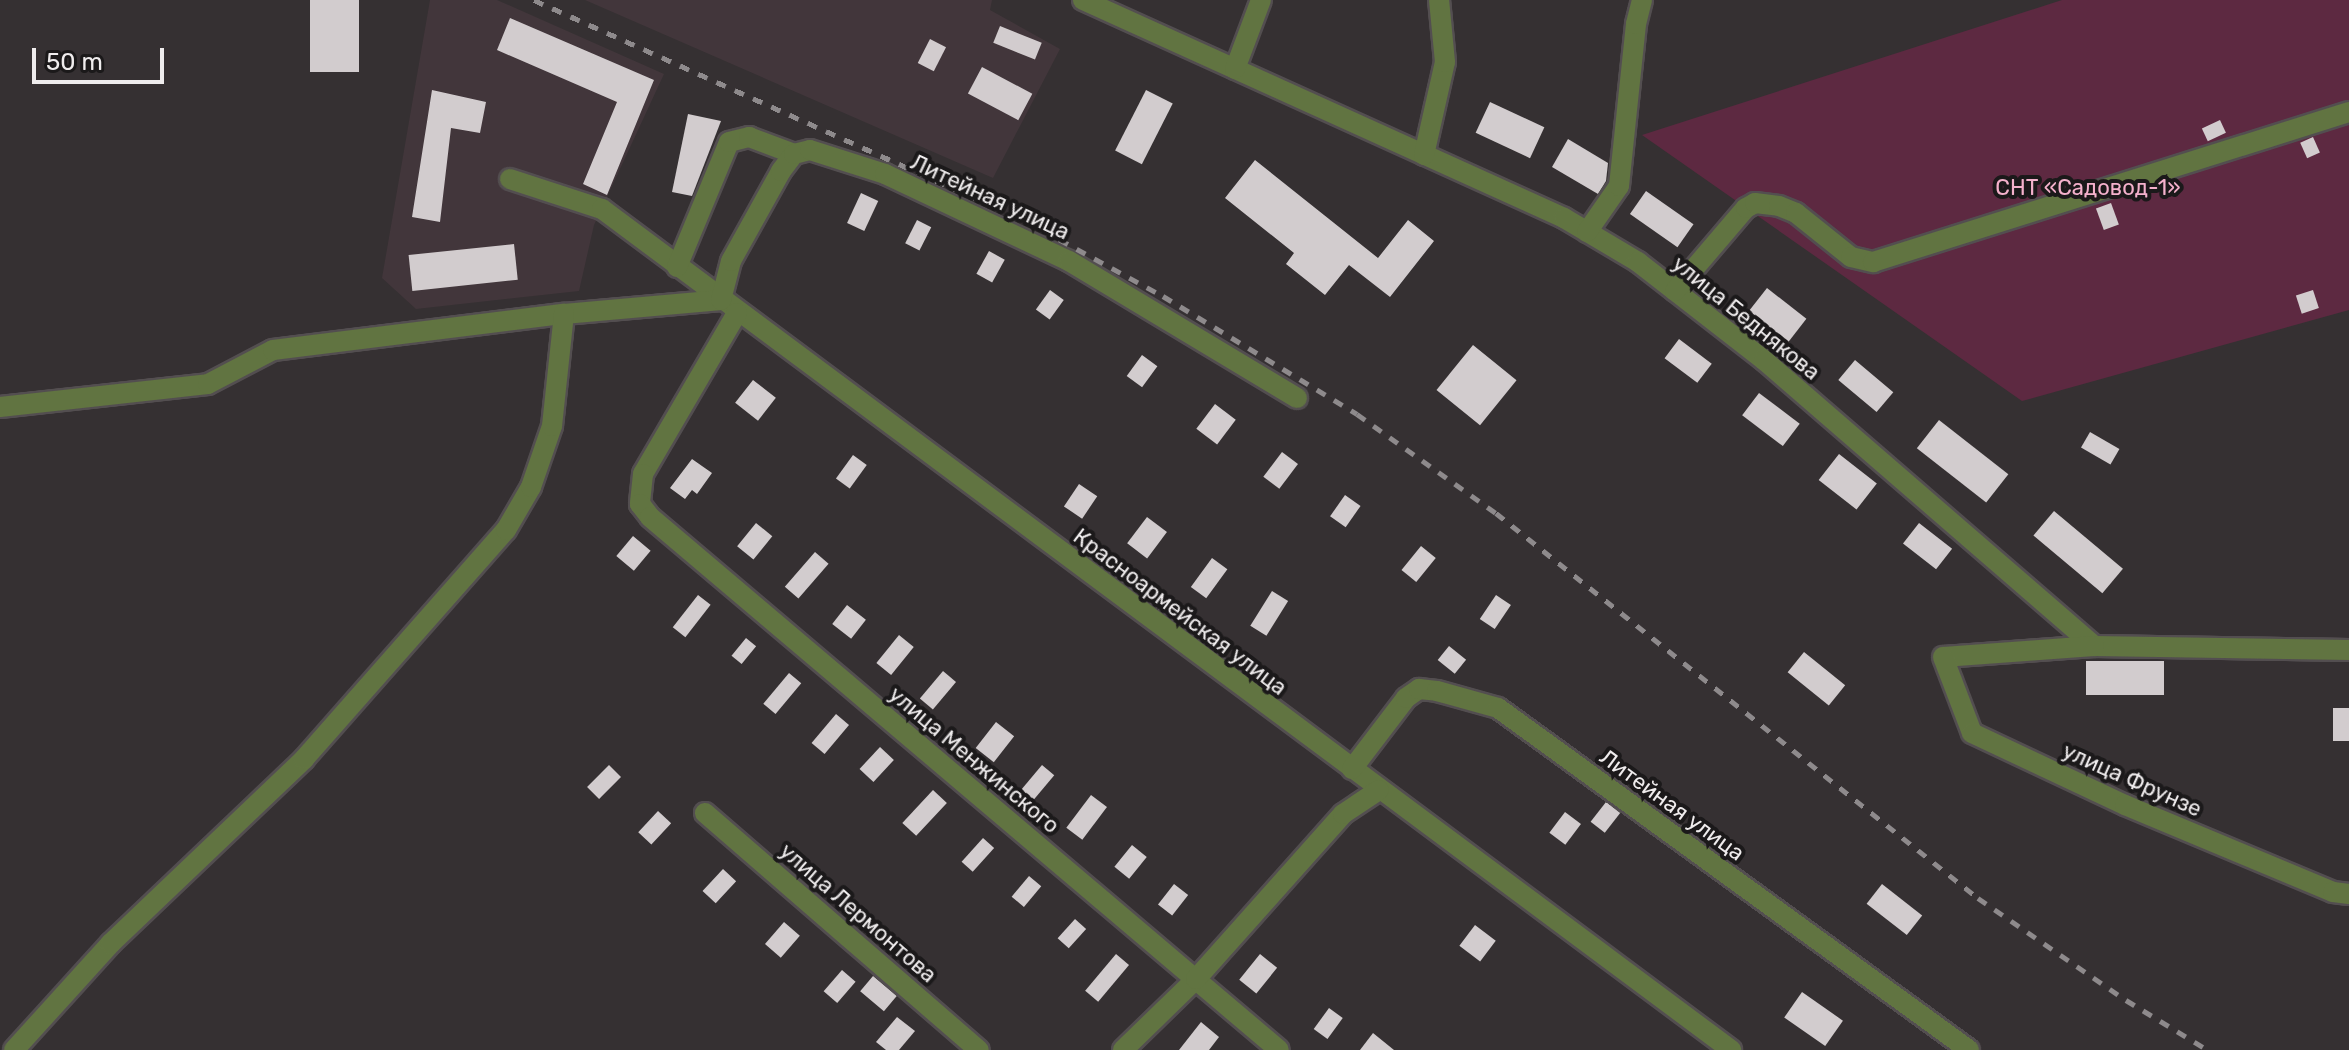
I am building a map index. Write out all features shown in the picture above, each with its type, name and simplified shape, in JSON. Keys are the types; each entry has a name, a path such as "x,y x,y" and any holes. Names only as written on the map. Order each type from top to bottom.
{"street":[{"name":"улица Беднякова","path":"1083,0 1424,155 1587,232 1638,262 1764,360 2094,646"},
{"path":"1235,69 1261,0"},
{"path":"1424,155 1445,62 1439,0"},
{"path":"1587,232 1619,186 1636,24 1642,0"},
{"path":"1675,291 1746,208 1755,203 1779,206 1796,213 1851,257 1873,262 2349,112"},
{"name":"Литейная улица","path":"677,267 729,142 749,137 794,154 822,151 885,174 1069,261 1297,398"},
{"path":"0,407 208,384 273,350 564,314 729,307 731,261 794,154"},
{"name":"Красноармейская улица","path":"510,179 602,209 729,307 1731,1050"},
{"name":"улица Менжинского","path":"729,307 643,474 640,504 650,517 1279,1050"},
{"path":"14,1050 111,943 304,759 506,530 531,487 552,426 564,314"},
{"path":"2094,646 2349,650"},
{"name":"улица Фрунзе","path":"2094,646 1943,657 1972,733 2125,805 2333,892 2349,894"},
{"name":"Литейная улица","path":"1352,769 1406,698 1419,689 1498,708 1969,1050"},
{"path":"1123,1050 1196,979 1343,814 1379,790"},
{"name":"улица Лермонтова","path":"705,813 979,1050"}],"shaded area":[{"path":"430,0 497,0 664,74 594,225 579,291 416,309 382,278"},
{"path":"585,0 992,0 990,10 1060,49 993,178"}],"green space":[{"name":"СНТ «Садовод-1»","path":"2062,0 2349,0 2349,310 2022,401 1642,135"}],"building":[{"path":"310,0 359,0 359,72 310,72"},
{"path":"510,18 654,80 607,195 583,184 617,102 497,50"},
{"path":"1000,26 1042,43 1035,60 993,43"},
{"path":"930,39 946,47 934,71 918,63"},
{"path":"982,67 1032,94 1018,120 968,93"},
{"path":"432,90 486,102 480,133 451,128 440,222 412,217"},
{"path":"1146,90 1173,104 1142,164 1115,151"},
{"path":"1490,102 1544,127 1530,158 1476,133"},
{"path":"688,114 721,121 692,196 672,192"},
{"path":"2220,120 2226,133 2208,141 2202,128"},
{"path":"2313,137 2320,153 2307,158 2300,143"},
{"path":"1568,139 1608,163 1606,181 1598,194 1552,167"},
{"path":"1255,160 1378,258 1408,220 1434,241 1390,297 1349,265 1325,295 1286,264 1294,253 1225,198"},
{"path":"1646,191 1694,224 1677,247 1630,214"},
{"path":"861,193 878,201 864,231 847,223"},
{"path":"2111,203 2119,225 2104,230 2096,208"},
{"path":"917,220 931,227 919,250 905,243"},
{"path":"514,244 518,280 412,291 409,255"},
{"path":"989,251 1005,260 992,282 976,274"},
{"path":"1767,288 1806,319 1789,342 1749,311"},
{"path":"1050,290 1064,300 1050,319 1036,309"},
{"path":"2313,290 2319,308 2302,314 2296,296"},
{"path":"1679,339 1712,364 1697,383 1665,358"},
{"path":"1473,345 1517,380 1480,425 1436,390"},
{"path":"1142,355 1157,366 1142,387 1127,376"},
{"path":"1855,360 1893,392 1877,412 1838,380"},
{"path":"753,380 776,398 758,421 735,403"},
{"path":"1759,393 1800,424 1783,446 1742,415"},
{"path":"1215,404 1236,420 1217,444 1196,429"},
{"path":"1939,420 2008,474 1986,503 1917,448"},
{"path":"2090,432 2119,449 2110,465 2081,448"},
{"path":"1282,452 1298,464 1279,489 1263,477"},
{"path":"1839,454 1877,484 1857,510 1819,480"},
{"path":"853,455 867,465 850,488 836,478"},
{"path":"692,459 712,473 697,494 692,490 685,499 670,488"},
{"path":"1079,484 1097,496 1082,519 1064,506"},
{"path":"1345,495 1361,506 1346,527 1330,516"},
{"path":"2054,511 2123,569 2102,593 2033,536"},
{"path":"1147,517 1167,532 1147,558 1127,543"},
{"path":"756,523 772,536 753,560 737,546"},
{"path":"1919,523 1952,549 1936,569 1903,543"},
{"path":"633,536 651,551 634,571 616,556"},
{"path":"1421,546 1436,558 1416,582 1401,570"},
{"path":"815,552 829,564 798,599 785,587"},
{"path":"1212,558 1227,569 1206,598 1191,587"},
{"path":"1272,591 1288,601 1266,636 1250,626"},
{"path":"698,595 711,605 685,637 673,627"},
{"path":"1496,595 1511,605 1495,629 1480,619"},
{"path":"847,605 866,620 851,639 832,624"},
{"path":"899,635 914,647 891,675 876,663"},
{"path":"746,638 756,646 742,664 732,656"},
{"path":"1449,646 1466,660 1455,674 1438,660"},
{"path":"1804,652 1845,685 1829,706 1788,672"},
{"path":"2086,661 2164,661 2164,695 2086,695"},
{"path":"943,671 956,682 933,710 920,699"},
{"path":"789,673 801,683 776,714 763,704"},
{"path":"2333,708 2349,708 2349,741 2333,741"},
{"path":"836,714 849,725 825,754 812,743"},
{"path":"996,722 1014,736 994,762 976,748"},
{"path":"880,747 894,760 873,782 860,769"},
{"path":"609,765 621,777 599,799 587,787"},
{"path":"1042,765 1054,775 1034,800 1021,790"},
{"path":"933,790 947,803 916,836 902,823"},
{"path":"1091,795 1107,807 1082,840 1066,828"},
{"path":"1606,802 1620,813 1605,833 1591,822"},
{"path":"658,811 671,823 651,844 638,832"},
{"path":"1565,812 1581,824 1565,845 1549,833"},
{"path":"983,838 994,848 973,872 962,862"},
{"path":"1132,845 1147,857 1129,879 1114,867"},
{"path":"723,869 736,881 716,903 703,891"},
{"path":"1029,876 1041,886 1024,907 1012,897"},
{"path":"1174,884 1188,895 1172,916 1158,904"},
{"path":"1882,884 1922,915 1907,935 1867,904"},
{"path":"1075,919 1086,929 1069,948 1058,938"},
{"path":"784,922 800,936 781,958 765,944"},
{"path":"1475,925 1496,941 1480,961 1459,946"},
{"path":"1116,954 1129,965 1098,1002 1085,991"},
{"path":"1260,954 1277,968 1256,993 1239,980"},
{"path":"842,970 856,982 837,1003 824,991"},
{"path":"873,976 897,996 884,1011 860,991"},
{"path":"1802,992 1843,1021 1825,1046 1784,1017"},
{"path":"1329,1008 1343,1018 1327,1039 1314,1029"},
{"path":"897,1017 915,1031 899,1050 886,1050 876,1042"},
{"path":"1201,1022 1219,1037 1209,1050 1179,1050"},
{"path":"1373,1033 1394,1050 1360,1050"}],"railway":[{"path":"534,0 1024,220 1163,296 1357,414 1496,513 1978,898 2126,1000 2208,1050"}]}
